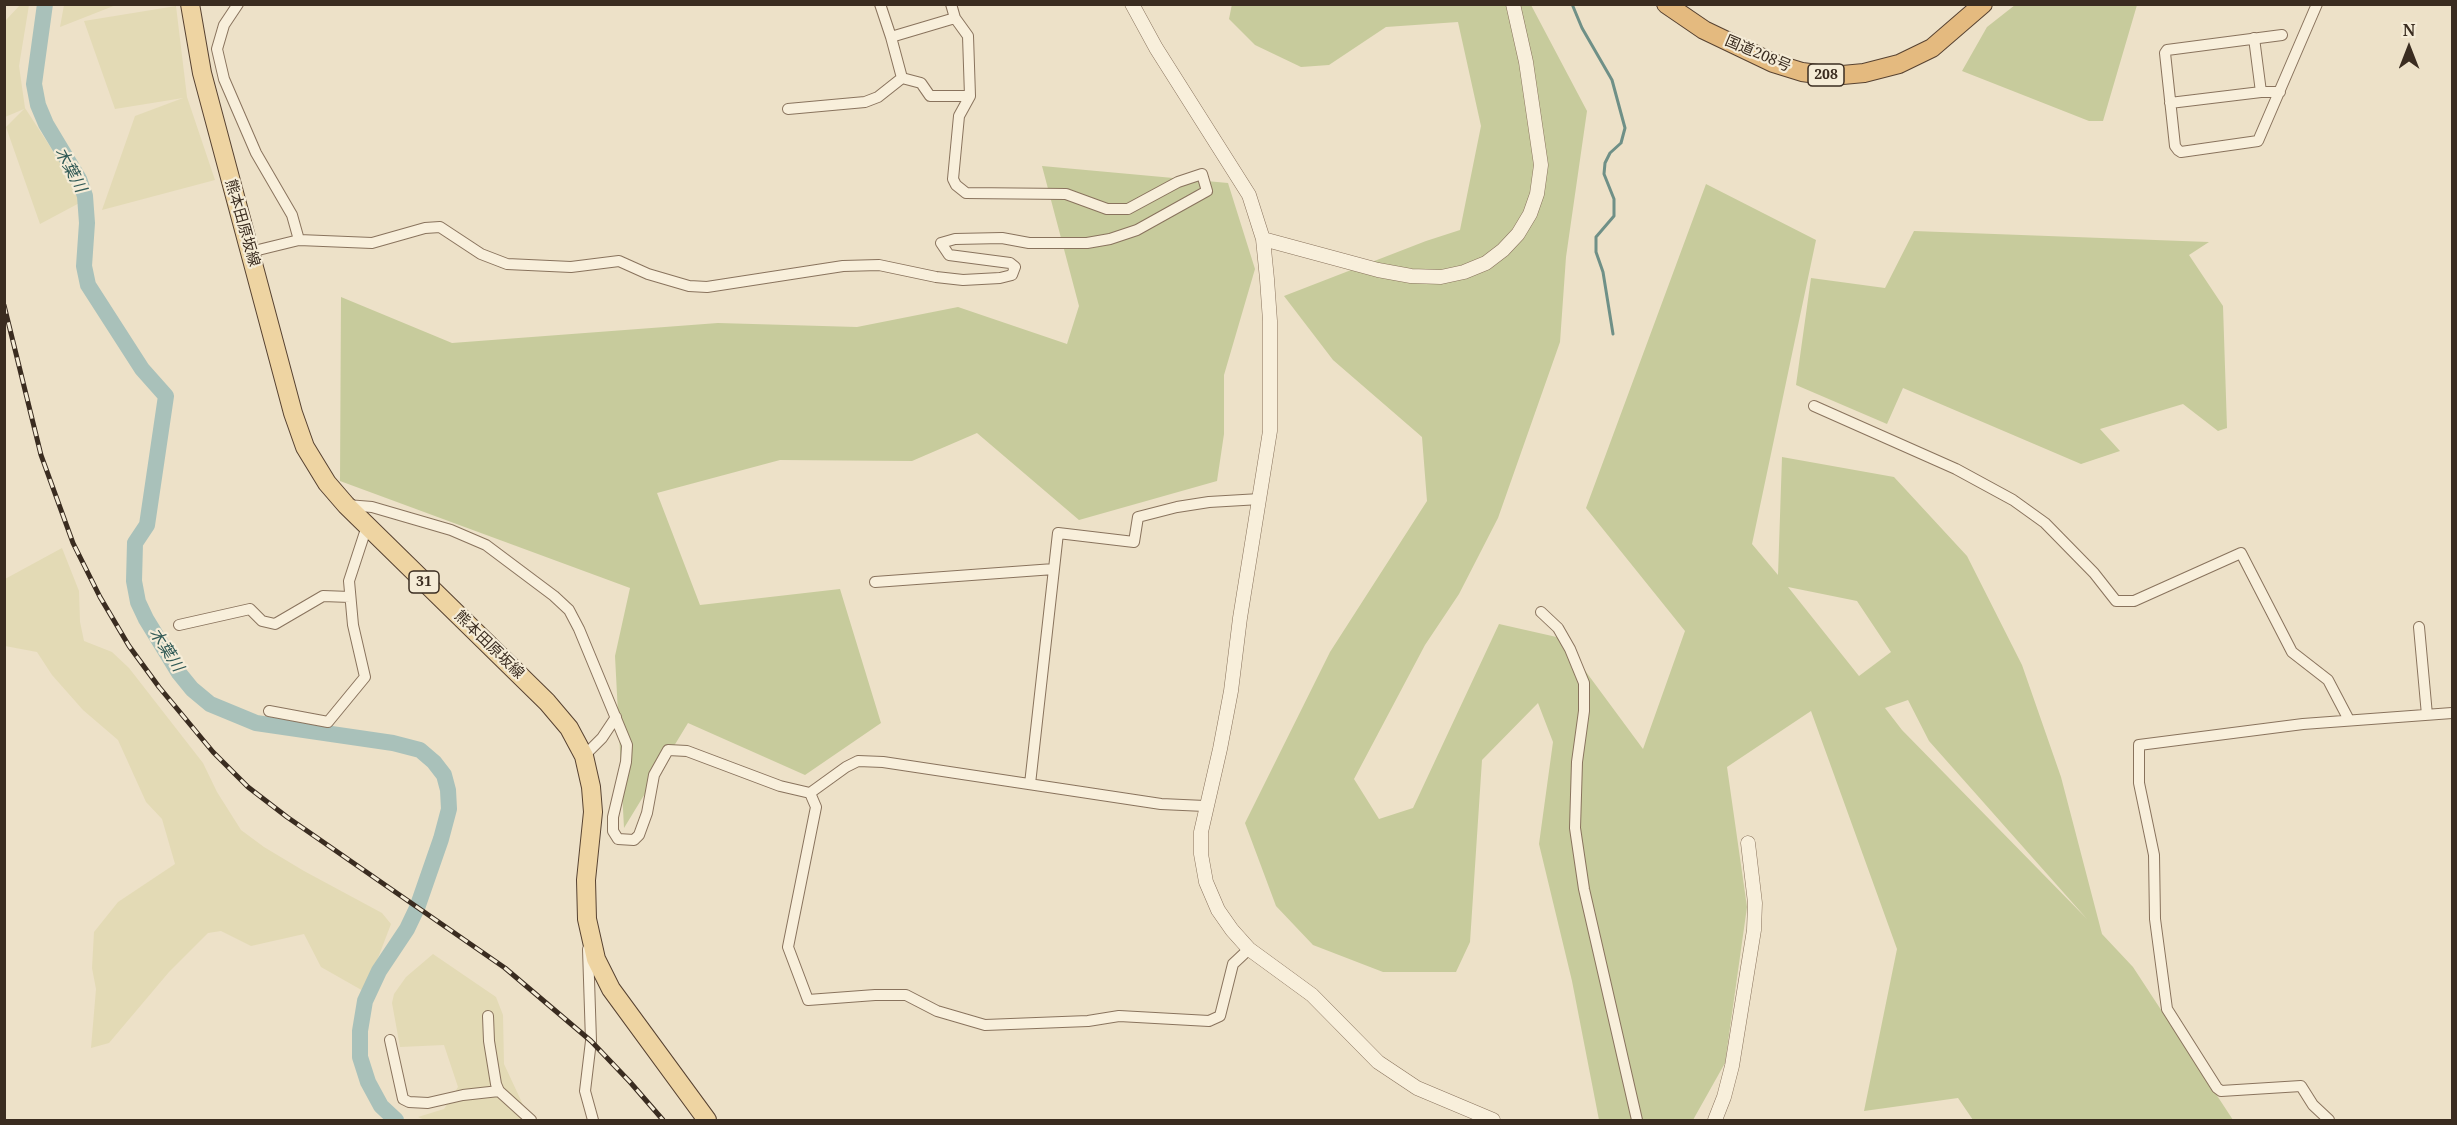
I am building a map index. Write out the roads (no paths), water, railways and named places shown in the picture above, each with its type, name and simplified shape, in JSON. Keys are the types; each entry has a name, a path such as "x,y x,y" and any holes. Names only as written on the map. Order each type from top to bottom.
{"highway":[{"name":"国道208号","path":"1666,4 1704,30 1754,56 1802,72 1832,76 1864,73 1899,64 1932,48 1983,4"}],"main road":[{"name":"熊本田原坂線","path":"190,4 202,74 290,402 305,447 327,483 346,505 548,702 569,728 584,756 591,787 593,812 586,880 587,919 596,959 611,989 706,1120"}],"street":[{"path":"238,4 224,25 217,49 224,79 256,153 292,214 299,240"},
{"path":"880,4 902,78"},
{"path":"250,252 299,240 372,243 425,228 440,227 480,254 507,264 571,267 619,261 648,274 689,286 707,287 843,266 867,265 896,267 936,277 963,280 1000,278 1012,275 1015,267 1010,263 949,255 942,243 955,238 1002,238 1029,243 1087,243 1137,230 1207,191 1202,174 1178,182 1128,209 1107,209 1066,194 966,193 956,185 953,179 959,116 970,96 968,36 955,18 951,4"},
{"path":"1132,4 1156,48 1249,195 1263,239 1270,321 1269,431 1231,691 1201,832 1201,854 1206,882 1218,910 1249,949 1306,990 1378,1062 1402,1079 1447,1102 1493,1120"},
{"path":"1263,239 1378,270 1411,276 1441,277 1464,272 1486,263 1503,250 1518,234 1530,214 1538,194 1541,165 1528,73 1513,4"},
{"path":"2282,35 2167,50 2165,53 2175,146 2181,152 2258,141 2317,4"},
{"path":"891,37 955,18"},
{"path":"2254,38 2261,92"},
{"path":"902,78 921,83 930,96 970,96"},
{"path":"788,109 865,102 878,97 902,78"},
{"path":"2170,103 2261,92 2280,92"},
{"path":"1814,406 1956,469 2013,500 2045,523 2094,573 2116,601 2134,601 2241,553 2292,652 2328,680 2349,720"},
{"path":"1030,784 1058,533 1134,542 1138,518 1177,507 1209,502 1260,499"},
{"path":"346,505 372,507 451,530 486,545 554,596 568,610 579,628 627,745 627,762 612,817 612,831 618,839 634,840 639,835 647,813 654,775 668,750 687,751 780,786 810,793 858,761 883,762 1161,804 1205,806"},
{"path":"269,711 328,722 365,677 353,625 349,581 367,526"},
{"path":"876,582 1054,569"},
{"path":"179,625 250,609 262,621 275,624 323,596 351,597"},
{"path":"1541,612 1558,628 1570,649 1584,683 1584,711 1577,762 1575,828 1584,889 1637,1120"},
{"path":"2419,627 2427,715"},
{"path":"2329,1120 2313,1105 2301,1086 2221,1090 2217,1088 2167,1010 2155,919 2154,855 2139,783 2139,745 2303,724 2452,713"},
{"path":"584,756 602,738 616,717"},
{"path":"810,793 816,807 788,947 808,1000 906,995 937,1011 985,1025 1088,1021 1119,1016 1209,1021 1220,1016 1233,964 1249,949"},
{"path":"1715,1120 1732,1066 1754,930 1755,903 1748,843"},
{"path":"587,919 591,1041 585,1091 593,1120"},
{"path":"488,1016 489,1041 499,1091 531,1120"},
{"path":"390,1040 403,1099 409,1102 428,1103 463,1095 499,1091"}],"waterway":[{"name":"木葉川","path":"45,4 34,84 38,105 46,124 79,179 85,196 87,223 84,266 88,285 142,369 166,396 147,525 135,543 134,581 138,602 146,619 179,673 192,689 210,704 256,723 393,743 420,750 444,775 449,809 441,839 417,908 407,929 379,971 365,1001 360,1031 360,1057 368,1082 381,1106 396,1120"},
{"path":"1572,4 1582,28 1612,80 1625,128 1621,143 1610,153 1605,163 1604,174 1614,199 1614,216 1596,237 1596,252 1603,272 1613,334"}],"railway":[{"path":"4,305 41,455 73,543 100,597 129,646 159,687 213,752 248,787 287,817 505,968 591,1041 663,1120"}]}
